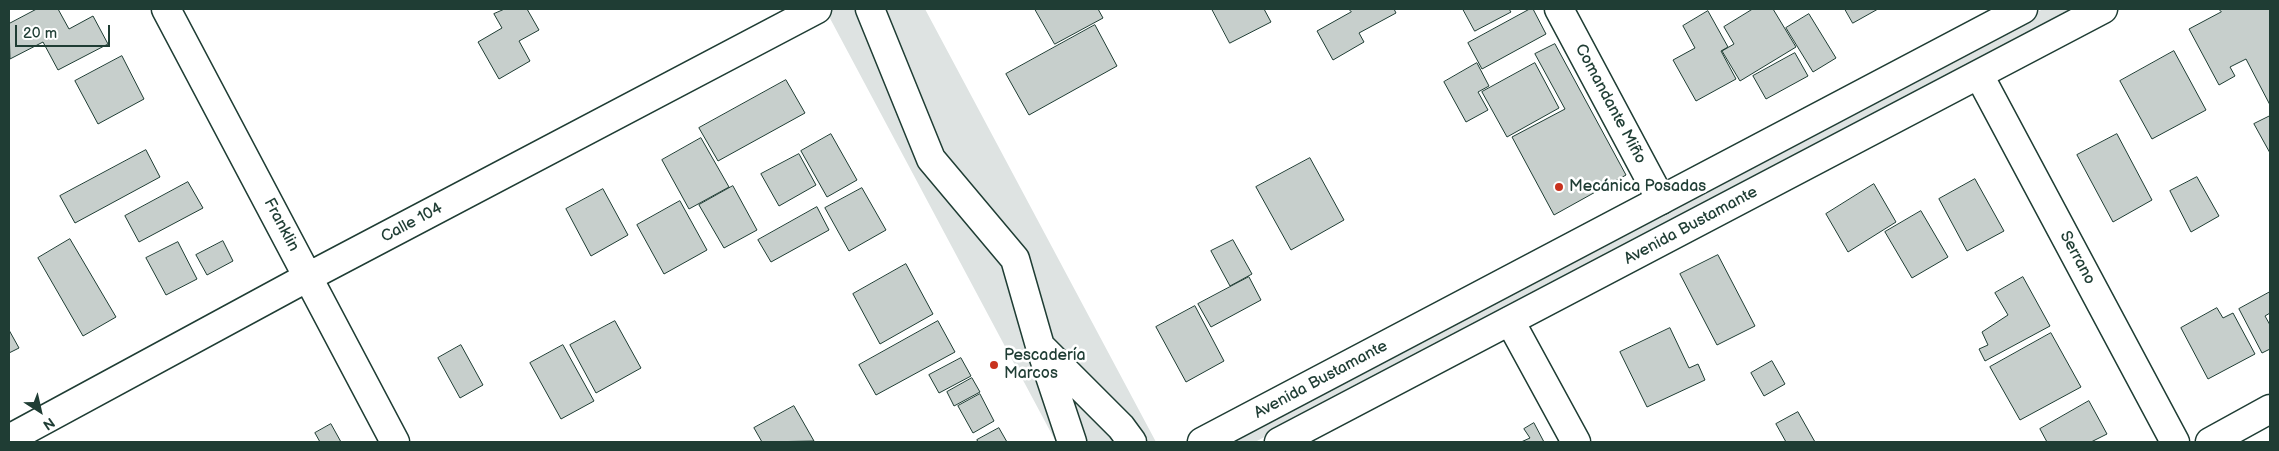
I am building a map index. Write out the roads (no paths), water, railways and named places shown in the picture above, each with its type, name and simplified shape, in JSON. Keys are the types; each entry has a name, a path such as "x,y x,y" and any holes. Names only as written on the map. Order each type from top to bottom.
{"main road":[{"name":"Franklin","path":"166,9 395,442"},
{"name":"Calle 104","path":"9,439 308,277 817,9"},
{"path":"870,9 931,158 1015,259 1040,346 1072,442"},
{"name":"Comandante Miño","path":"1559,9 1661,200"},
{"name":"Avenida Bustamante","path":"1202,442 2023,9"},
{"name":"Avenida Bustamante","path":"1280,442 2103,9"},
{"name":"Serrano","path":"1979,74 2175,442"},
{"path":"1510,321 1576,442"},
{"path":"1040,346 1121,427 1132,442"},
{"path":"2210,442 2270,409"}],"place":[{"name":"Mecánica Posadas","path":"1559,187"},
{"name":"Pescadería Marcos","path":"994,365"}]}
